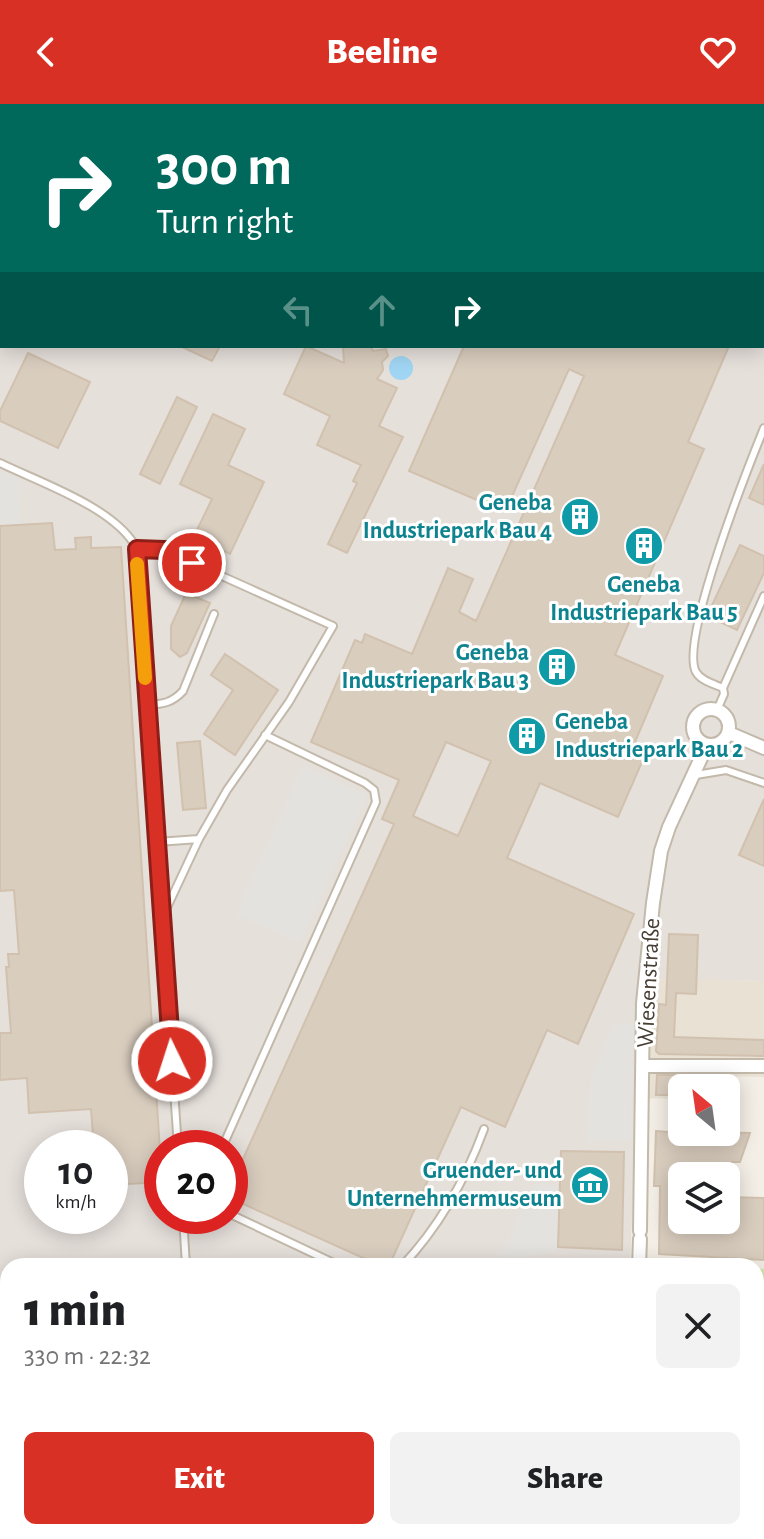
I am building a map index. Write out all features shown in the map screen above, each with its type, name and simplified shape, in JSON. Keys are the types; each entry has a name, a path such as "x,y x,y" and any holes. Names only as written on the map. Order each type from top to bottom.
{"street":[{"path":"717,710 727,718 729,733 718,744 707,745 695,734 694,723 701,713 717,710"},
{"path":"729,733 764,748"},
{"name":"Wiesenstraße","path":"639,1258 643,1003 661,851 707,745"},
{"path":"644,1066 764,1066"}],"lane":[{"path":"723,688 702,679 696,672 696,647 710,576 733,505 764,428"},
{"path":"0,463 111,517 130,535 137,549 177,1130"},
{"path":"137,549 164,550 333,626 289,702 227,790 199,839 163,916"},
{"path":"717,710 724,694 723,688 764,596"},
{"path":"147,705 166,704 183,691 214,614"},
{"path":"230,1130 376,802 374,790 365,783 265,735"},
{"path":"693,776 726,770 764,783"},
{"path":"157,842 199,839"},
{"path":"409,1258 427,1238 455,1196 484,1129"},
{"path":"248,1223 323,1258"},
{"path":"184,1234 186,1258"}],"shaded area":[{"path":"0,348 764,348 764,981 637,978 637,1098 630,1258 0,1258"},
{"path":"0,471 18,479 21,525 0,526"},
{"path":"303,766 367,795 299,942 236,915"},
{"path":"637,977 764,981 764,1077 668,1074 668,1099 637,1098"},
{"path":"634,1024 630,1141 588,1140 591,1079 614,1025"},
{"path":"534,1184 559,1185 557,1251 501,1258"}],"water":[{"path":"401,356 410,359 413,368 410,377 401,380 392,377 389,368 392,359"}],"building":[{"path":"184,348 219,348 212,361"},
{"path":"305,348 344,363 343,348 386,349 388,356 382,362 383,370 377,379 397,388 379,426 403,437 347,553 328,544 357,483 353,481 361,465 317,445 330,416 284,394"},
{"path":"463,348 728,348 688,442 704,449 615,655 663,676 635,742 648,748 618,817 540,783 507,858 634,914 578,1044 547,1030 505,1127 461,1107 393,1258 363,1258 248,1206 248,1148 394,824 382,819 399,780 311,742 355,640 362,643 365,634 412,654 448,568 473,579 459,612 476,621 584,376 569,369 505,512 409,471","holes":["446,742 491,761 458,836 413,816"]},
{"path":"28,353 90,382 58,448 0,421 0,411"},
{"path":"177,397 197,407 160,484 140,474"},
{"path":"213,414 245,429 228,465 264,482 230,554 194,536 212,499 180,484"},
{"path":"764,464 764,505 749,498"},
{"path":"52,523 55,550 76,549 75,538 91,537 91,548 121,547 159,1130 144,1130 144,1183 128,1184 128,1130 93,1130 91,1109 29,1113 27,1078 0,1080 0,1033 11,1033 6,967 9,967 8,954 19,954 14,890 0,891 0,526"},
{"path":"740,545 764,556 764,573 737,630 707,616"},
{"path":"186,593 210,603 187,653 180,657 171,649 171,626"},
{"path":"225,654 278,690 235,755 204,734 233,690 211,675"},
{"path":"200,741 206,808 183,810 177,743"},
{"path":"764,799 764,866 739,855"},
{"path":"669,934 698,935 696,994 676,993 674,1037 764,1040 764,1056 659,1054 656,1051 659,1004 666,1005"},
{"path":"657,1075 668,1075 668,1095 656,1095"},
{"path":"656,1131 668,1132 668,1146 740,1146 740,1133 750,1133 740,1162 668,1162 668,1234 740,1234 740,1197 764,1198 764,1258 659,1254 660,1186 654,1186"},
{"path":"561,1151 624,1152 622,1250 558,1247"}],"slow traffic":[{"path":"137,564 145,678"}],"place":[{"name":"Geneba Industriepark Bau 4","path":"580,517"},
{"name":"Geneba Industriepark Bau 5","path":"644,546"},
{"name":"Geneba Industriepark Bau 3","path":"557,667"},
{"name":"Geneba Industriepark Bau 2","path":"527,736"},
{"name":"Gruender- und Unternehmermuseum","path":"590,1185"}],"route":[{"path":"172,1061 137,549 164,550 192,563"}]}
